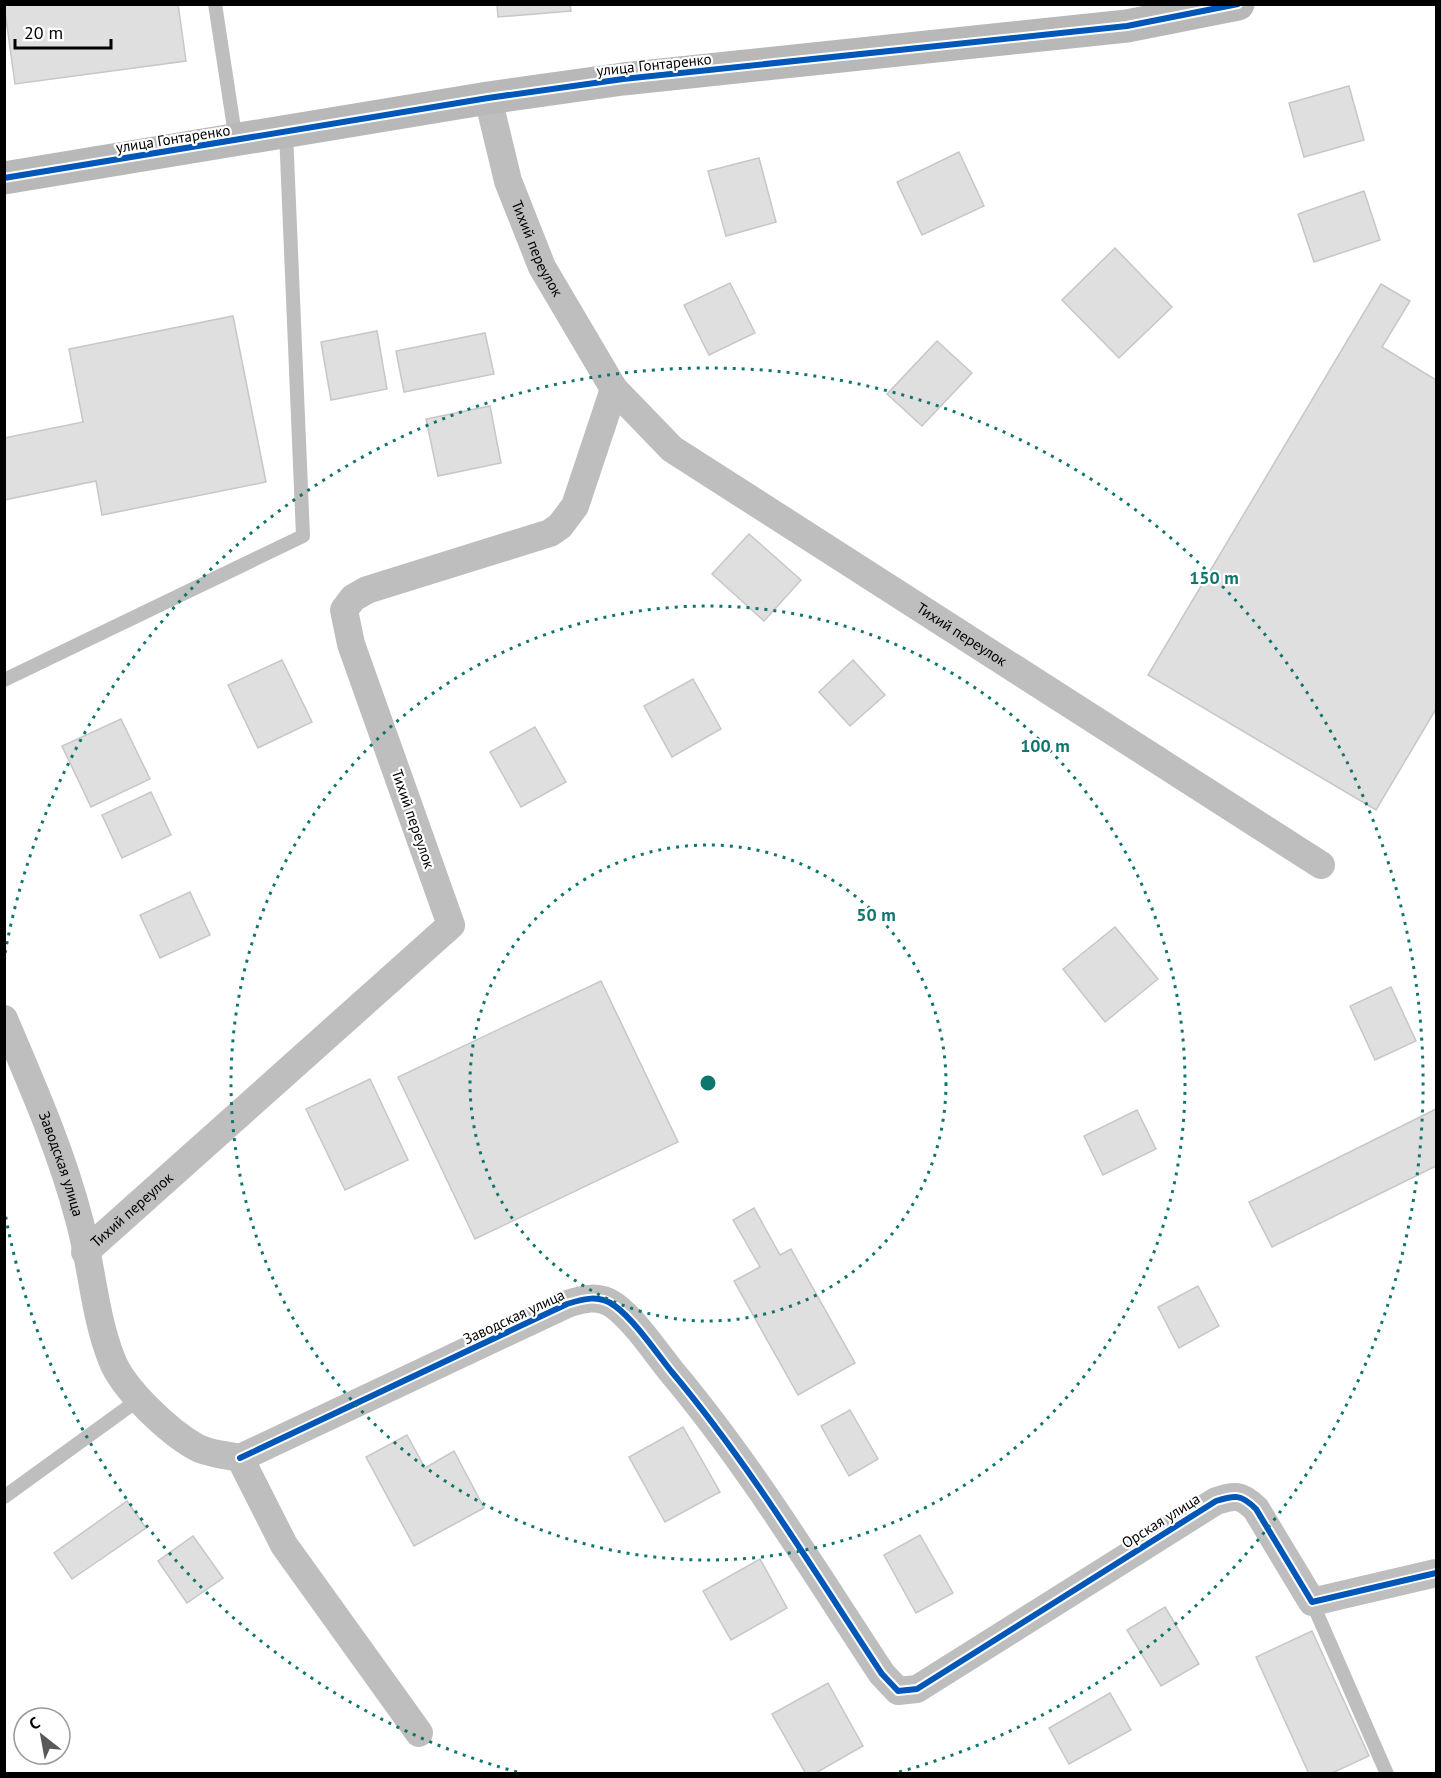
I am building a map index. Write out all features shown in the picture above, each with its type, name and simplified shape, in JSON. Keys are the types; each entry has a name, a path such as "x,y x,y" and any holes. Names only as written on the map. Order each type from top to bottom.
{"street":[{"name":"улица Гонтаренко","path":"4,178 488,98 623,79 1140,18 1238,4"},
{"name":"Тихий переулок","path":"488,98 508,181 542,267 614,389 672,449 1322,865"},
{"name":"Тихий переулок","path":"85,1252 451,925 351,644 344,610 353,598 367,590 550,533 560,526 575,506 614,389"},
{"name":"Заводская улица","path":"4,1019 52,1131 80,1220 94,1298 112,1362 138,1400 168,1428 198,1449 240,1458 567,1304 584,1298 597,1298 614,1305 627,1318 700,1406 781,1520 882,1674"},
{"path":"240,1458 284,1545 419,1733"},
{"name":"Орская улица","path":"882,1674 898,1691 917,1689 1216,1501 1228,1497 1239,1496 1256,1509 1312,1602"},
{"path":"1312,1602 1437,1573"}],"lane":[{"path":"215,4 236,141"},
{"path":"4,680 303,536 286,132"},
{"path":"4,1497 138,1400"},
{"name":"Орская улица","path":"1312,1602 1387,1773"}],"building":[{"path":"4,4 178,4 186,61 15,84"},
{"path":"497,4 570,4 571,11 498,17"},
{"path":"1349,86 1364,140 1304,157 1289,103"},
{"path":"959,152 984,206 922,235 897,182"},
{"path":"759,158 776,222 726,236 708,171"},
{"path":"1364,191 1380,240 1314,262 1298,214"},
{"path":"1115,248 1172,307 1119,358 1062,300"},
{"path":"730,283 755,333 709,355 684,305"},
{"path":"1381,284 1410,301 1382,347 1436,380 1436,709 1376,810 1148,675"},
{"path":"233,316 266,482 102,515 96,481 4,500 4,438 83,422 69,349"},
{"path":"377,331 387,389 331,400 321,342"},
{"path":"485,333 494,374 404,392 396,351"},
{"path":"937,341 972,373 922,426 887,394"},
{"path":"490,406 501,463 438,476 426,419"},
{"path":"749,534 801,580 764,621 712,574"},
{"path":"282,660 312,722 258,748 228,685"},
{"path":"853,660 885,695 850,726 819,692"},
{"path":"693,679 721,729 672,757 644,706"},
{"path":"121,719 150,779 91,807 62,746"},
{"path":"535,727 566,782 521,807 490,752"},
{"path":"151,792 171,835 122,858 102,815"},
{"path":"190,892 210,935 160,958 140,915"},
{"path":"1115,927 1158,979 1105,1022 1063,969"},
{"path":"601,981 678,1142 475,1239 398,1077"},
{"path":"1391,987 1416,1041 1375,1060 1350,1006"},
{"path":"370,1079 408,1160 345,1190 306,1109"},
{"path":"1436,1109 1436,1166 1272,1247 1249,1202"},
{"path":"1137,1110 1156,1149 1103,1175 1084,1136"},
{"path":"754,1208 780,1255 791,1249 855,1363 798,1395 734,1281 760,1267 733,1220"},
{"path":"1198,1286 1219,1326 1179,1348 1158,1307"},
{"path":"850,1410 878,1459 849,1476 821,1426"},
{"path":"683,1427 720,1492 665,1522 629,1457"},
{"path":"407,1435 425,1468 454,1451 484,1508 414,1546 366,1457"},
{"path":"127,1501 146,1528 72,1579 54,1553"},
{"path":"920,1535 953,1593 916,1613 884,1555"},
{"path":"193,1536 223,1578 187,1603 158,1561"},
{"path":"760,1559 787,1608 731,1640 703,1591"},
{"path":"1165,1607 1199,1664 1161,1686 1127,1630"},
{"path":"1312,1631 1369,1756 1330,1774 1309,1774 1256,1657"},
{"path":"828,1683 863,1746 814,1774 806,1774 772,1714"},
{"path":"1110,1693 1131,1730 1069,1764 1049,1728"}],"cycle path":[{"path":"4,178 488,98 623,79 1127,26 1238,4"},
{"path":"240,1458 567,1304 585,1299 597,1299 609,1302 630,1320 700,1407 781,1519 882,1674 898,1691 917,1689 1216,1501 1228,1498 1242,1498 1256,1509 1312,1602 1436,1573"}]}
